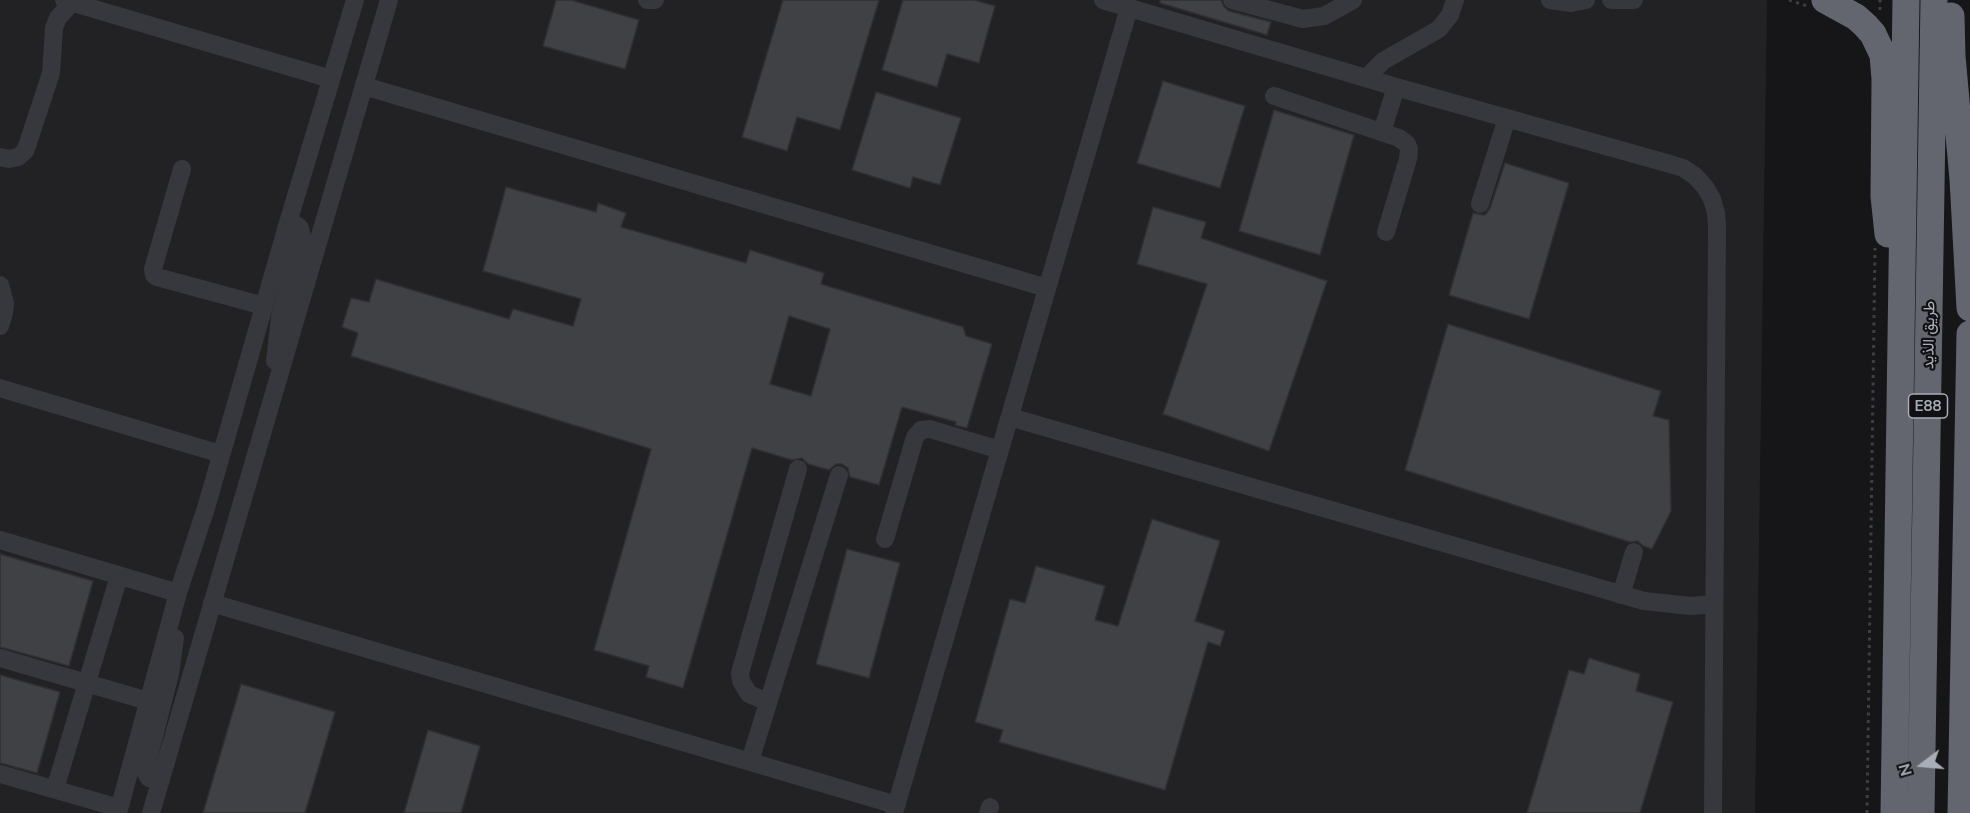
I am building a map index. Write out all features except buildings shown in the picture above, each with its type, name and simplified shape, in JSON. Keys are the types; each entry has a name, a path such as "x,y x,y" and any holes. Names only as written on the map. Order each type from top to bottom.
{"highway":[{"name":"طريق الذيد","path":"1894,813 1906,0"},
{"name":"طريق الذيد","path":"1921,813 1934,0"},
{"path":"1951,0 1952,56 1963,178 1970,308"},
{"path":"1816,3 1865,25 1873,34 1883,55 1886,79 1885,216 1894,255 1902,274"},
{"path":"1957,108 1970,137"},
{"path":"1962,811 1970,334"}],"street":[{"path":"0,774 55,789 119,811 178,593 355,0"},
{"path":"151,813 389,0"},
{"path":"647,0 655,0"},
{"path":"1103,0 1368,79 1683,168 1700,182 1712,199 1717,227 1713,813"},
{"path":"1232,0 1303,19 1324,16 1353,0"},
{"path":"1368,79 1383,61 1439,29 1450,15 1455,0"},
{"path":"1550,0 1571,3 1587,0"},
{"path":"1611,0 1634,0"},
{"path":"0,157 9,159 25,151 51,73 54,28 68,1 331,79"},
{"path":"212,603 750,761 895,809 1129,8"},
{"path":"364,86 1047,288"},
{"path":"1382,132 1396,87"},
{"path":"1274,96 1403,141 1409,149 1409,154 1386,232"},
{"path":"1480,204 1508,118"},
{"path":"182,169 153,269 154,275 264,306"},
{"path":"277,381 275,363 277,332 302,237 300,228 296,225 287,226"},
{"path":"0,285 5,303 0,326"},
{"path":"0,388 221,454"},
{"path":"1010,417 1621,595 1667,605 1714,604"},
{"path":"885,539 915,437 921,430 930,429 1000,450"},
{"path":"768,702 749,694 741,681 740,673 798,470"},
{"path":"750,761 839,475"},
{"path":"0,540 178,593"},
{"path":"1621,595 1634,552"},
{"path":"55,789 119,576"},
{"path":"160,782 148,778 145,771 173,659 174,612"},
{"path":"0,658 148,701"}],"path":[{"path":"1789,0 1816,3"},
{"path":"1867,813 1875,245"}],"shaded area":[{"path":"0,0 1767,0 1755,813 0,813"}]}
